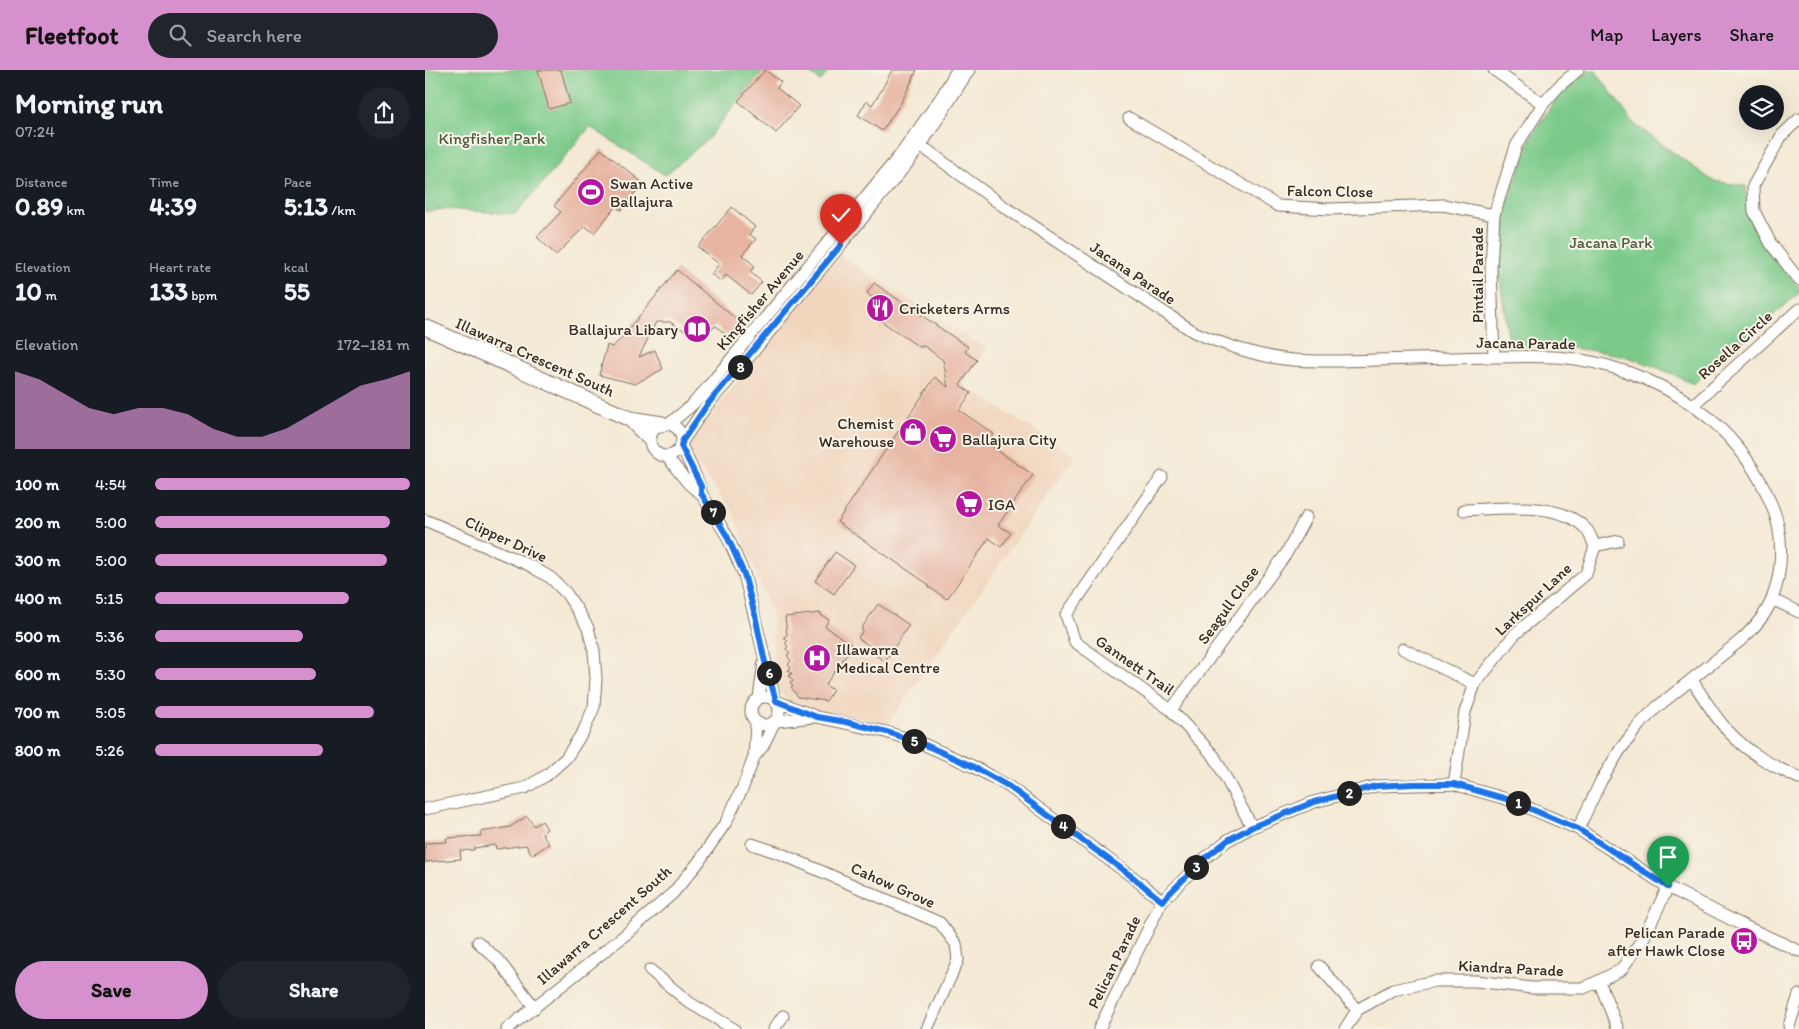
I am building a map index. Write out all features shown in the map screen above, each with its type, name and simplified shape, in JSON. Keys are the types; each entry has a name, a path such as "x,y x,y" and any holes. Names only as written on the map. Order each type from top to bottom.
{"main road":[{"name":"Illawarra Crescent South","path":"425,327 630,419 665,424"},
{"name":"Illawarra Crescent South","path":"630,419 649,438"}],"street":[{"name":"Kingfisher Avenue","path":"665,424 693,405 757,327 916,142 957,70"},
{"name":"Kingfisher Avenue","path":"682,443 707,405 769,333 969,70"},
{"path":"1494,70 1543,104"},
{"name":"Pintail Parade","path":"1494,357 1491,268 1494,215 1516,146 1543,104 1559,86 1578,70"},
{"name":"Falcon Close","path":"1129,118 1278,206 1330,210 1443,205 1494,215"},
{"path":"1799,119 1782,135 1753,186 1754,211 1771,244 1799,280"},
{"name":"Jacana Parade","path":"916,142 1003,206 1186,327 1217,342 1241,350 1291,360 1330,361 1494,357 1574,359 1617,368 1662,387 1693,405 1724,431 1744,454 1767,494 1774,511 1781,544 1781,557 1772,599 1754,628 1657,707 1620,750 1601,781 1578,829"},
{"name":"Rosella Circle","path":"1693,405 1799,309"},
{"path":"701,493 692,488 679,469 667,457 654,452 649,443 652,432 665,424 677,428 701,486 701,493 738,556 749,587 764,658 776,701 780,708 780,714 775,722"},
{"path":"667,457 678,452 682,443"},
{"name":"Gannett Trail","path":"1162,477 1066,614 1075,642 1171,710 1214,756 1252,827"},
{"path":"1464,510 1532,508 1564,513 1587,529 1595,546 1618,541"},
{"name":"Seagull Close","path":"1171,710 1286,554 1306,517"},
{"name":"Clipper Drive","path":"425,520 522,562 551,578 579,610 588,628 595,652 596,679 594,707 585,730 566,758 547,776 525,788 425,809"},
{"name":"Larkspur Lane","path":"1454,784 1465,712 1475,684 1515,634 1586,574 1595,546"},
{"path":"1772,599 1799,612"},
{"path":"1403,649 1475,684"},
{"path":"759,698 764,658"},
{"path":"1692,680 1727,731 1752,753 1769,764 1799,778"},
{"path":"817,717 761,725 756,722 751,711 753,703 759,698 768,696 817,717 887,732 923,744 972,766 1008,786 1134,878 1162,901"},
{"name":"Illawarra Crescent South","path":"507,1029 625,935 673,893 698,863 726,822 743,787 754,757 756,722"},
{"name":"Illawarra Crescent South","path":"754,757 763,746 775,722"},
{"name":"Pelican Parade","path":"1099,1029 1162,901 1204,859 1228,840 1252,827 1314,802 1376,786 1454,784 1510,800 1578,829 1668,887 1740,924 1799,951"},
{"name":"Cahow Grove","path":"752,844 779,853 940,923 956,944 957,960 927,1029"},
{"name":"Kiandra Parade","path":"1345,1029 1357,1010 1393,990 1435,981 1476,981 1532,988 1584,988 1621,970 1644,936 1668,887"},
{"path":"478,942 498,960 535,1008"},
{"path":"1319,966 1357,1010"},
{"path":"650,970 690,1003 733,1029"},
{"path":"1599,981 1618,1029"},
{"path":"1789,1026 1799,995"},
{"path":"773,1029 783,1016"}],"shaded area":[{"path":"836,253 987,349 962,384 1075,456 888,724 790,704 774,685 772,615 733,512 685,449"}],"green space":[{"name":"Kingfisher Park","path":"425,70 763,70 707,140 665,175 590,127 516,214 443,209 425,212"},
{"path":"805,70 829,70 821,81"},
{"name":"Jacana Park","path":"1588,70 1595,70 1634,124 1713,181 1746,186 1746,211 1768,248 1799,288 1799,293 1693,384 1623,356 1574,349 1509,345 1500,278 1500,224 1532,135 1556,98"}],"building":[{"path":"538,70 561,70 570,103 549,109"},
{"path":"765,70 781,82 777,88 799,106 776,133 738,101"},
{"path":"892,70 917,70 901,103 882,131 858,115 867,101 872,105"},
{"path":"601,149 643,183 621,210 616,206 594,233 585,226 556,255 537,237 561,212 554,206"},
{"path":"732,207 755,227 749,234 756,239 742,255 755,266 750,272 762,282 751,295 726,275 721,281 711,274 719,264 698,247"},
{"name":"Ballajura Libary","path":"677,270 740,322 728,336 716,326 697,334 687,332 670,322 656,322 639,357 655,350 663,369 635,384 599,375 607,345 612,347 619,341"},
{"name":"Ballajura City","path":"874,283 968,347 965,352 977,360 960,385 971,393 959,410 994,434 987,443 1033,475 998,525 1011,533 1001,547 989,538 947,599 837,522 935,377 948,387 943,360 924,346 919,347 871,314 870,307 875,300 867,293"},
{"path":"835,552 854,565 834,594 815,581"},
{"path":"878,604 909,625 885,661 873,653 875,650 858,638 863,630 861,629"},
{"name":"Illawarra Medical Centre","path":"821,613 821,615 829,620 825,626 853,646 825,685 833,690 826,701 798,697 791,687 793,686 790,682 793,680 789,676 792,673 788,670 791,668 788,664 791,661 787,655 790,653 786,649 788,646 785,643 788,641 784,637 787,635 785,617"},
{"path":"527,816 534,826 542,821 547,829 542,833 549,844 532,855 526,845 496,849 495,845 460,851 461,859 425,862 425,843 447,842 446,838 481,836 480,832 510,827"}],"place":[{"name":"Swan Active Ballajura","path":"591,192"},
{"name":"Cricketers Arms","path":"880,308"},
{"name":"Ballajura Libary","path":"697,329"},
{"name":"Chemist Warehouse","path":"913,432"},
{"name":"Ballajura City","path":"943,439"},
{"name":"IGA","path":"969,504"},
{"name":"Illawarra Medical Centre","path":"817,658"},
{"name":"Pelican Parade after Hawk Close","path":"1744,941"}],"route":[{"path":"841,245 707,405 683,440 681,446 701,486 701,493 738,556 749,587 764,658 776,701 817,717 887,732 923,744 972,766 1008,786 1134,878 1162,901 1204,859 1228,840 1252,827 1314,802 1376,786 1413,784 1454,784 1510,800 1578,829 1668,887"}]}
